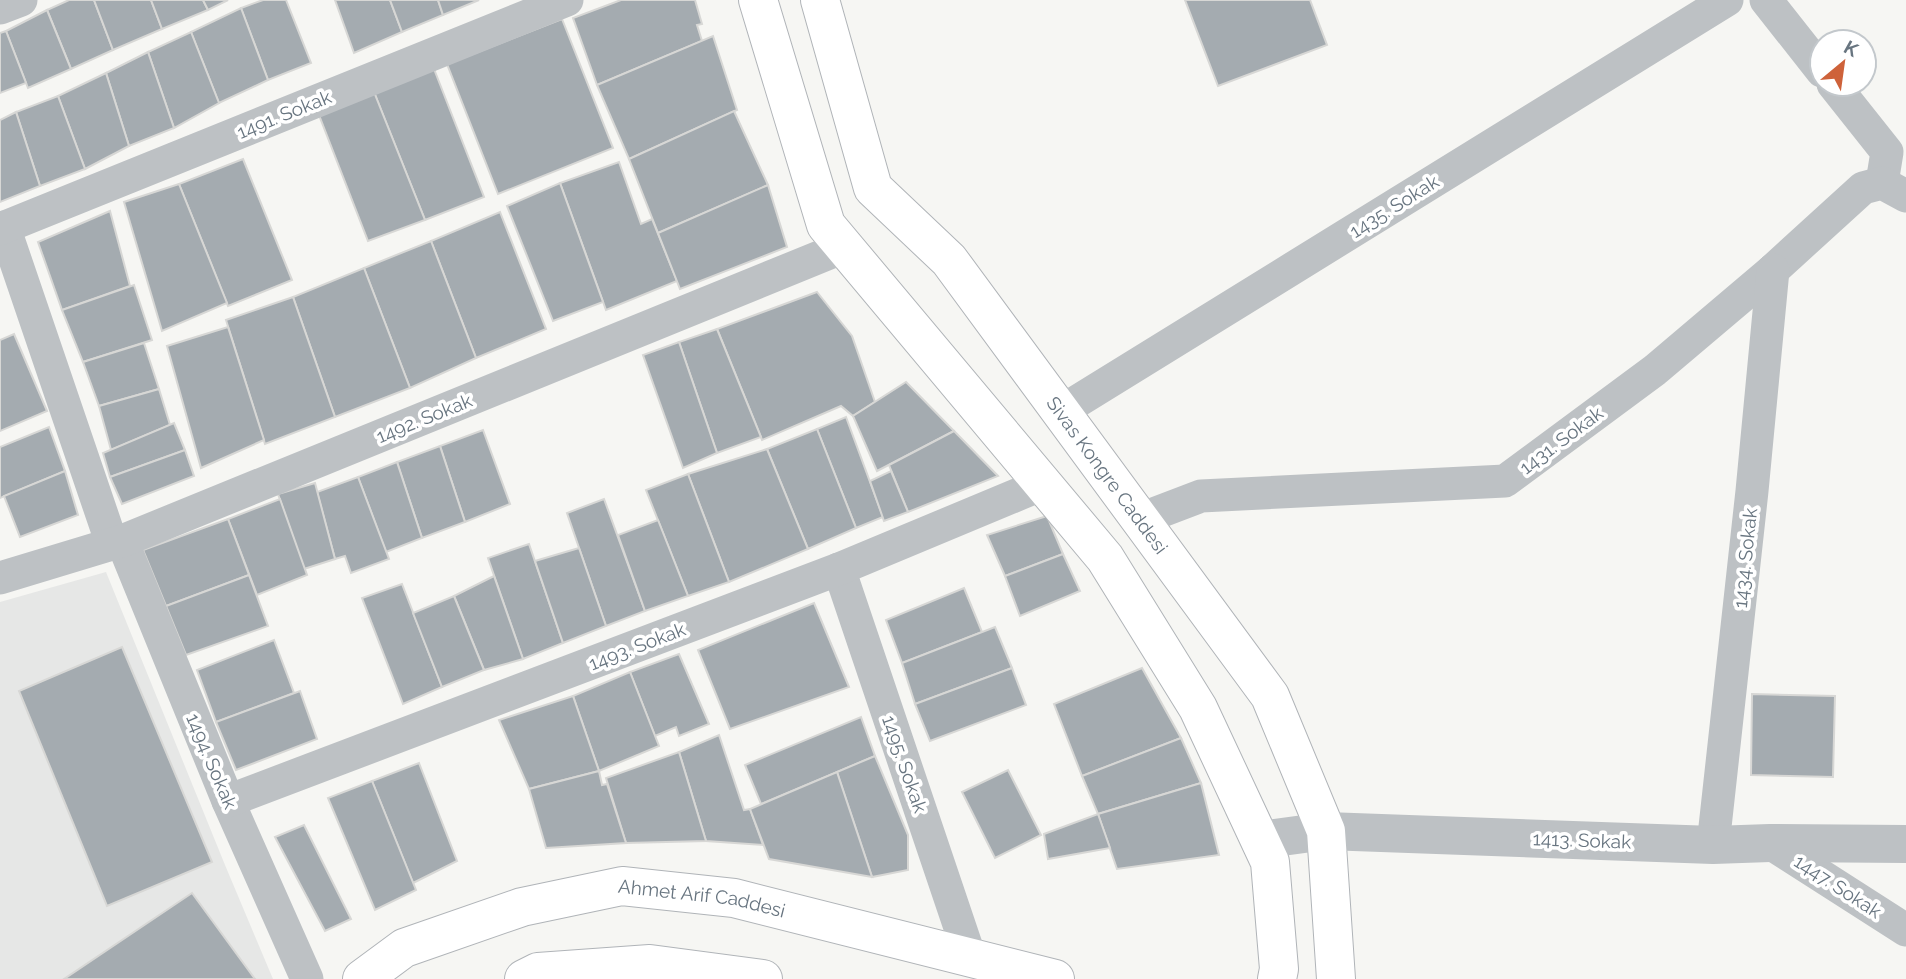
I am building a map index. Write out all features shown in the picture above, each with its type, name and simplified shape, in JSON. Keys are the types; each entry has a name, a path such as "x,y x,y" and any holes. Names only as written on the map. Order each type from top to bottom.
{"main road":[{"path":"758,0 826,225 1105,558 1191,696 1270,862 1279,969 1277,979"},
{"name":"Sivas Kongre Caddesi","path":"820,0 873,188 949,260 1270,696 1326,831 1336,979"},
{"name":"Ahmet Arif Caddesi","path":"362,979 404,948 522,907 622,886 734,898 971,960 1055,979"},
{"path":"524,979 538,972 650,964 762,979"}],"street":[{"path":"0,8 21,0"},
{"name":"1491. Sokak","path":"2,228 567,0"},
{"name":"1435. Sokak","path":"1060,412 1727,0"},
{"path":"1766,0 1808,53"},
{"path":"1844,98 1887,152 1894,190"},
{"name":"1431. Sokak","path":"1138,520 1201,496 1505,481 1655,370 1773,270 1863,188 1894,190"},
{"name":"1494. Sokak","path":"2,228 117,542 307,979"},
{"name":"1492. Sokak","path":"0,578 117,542 844,247"},
{"name":"1434. Sokak","path":"1713,845 1773,270"},
{"name":"1493. Sokak","path":"228,801 839,569 1043,484"},
{"name":"1495. Sokak","path":"839,569 971,960"},
{"name":"1413. Sokak","path":"1259,841 1326,831 1713,845 1906,844"},
{"name":"1447. Sokak","path":"1770,843 1906,930"}],"shaded area":[{"path":"106,572 273,979 0,979 0,602"}],"building":[{"path":"69,0 94,0 113,50 71,69 47,10"},
{"path":"94,0 151,0 162,29 113,50"},
{"path":"151,0 203,0 208,10 162,29"},
{"path":"203,0 228,0 208,10"},
{"path":"263,0 286,0 311,63 268,80 241,8"},
{"path":"335,0 390,0 402,32 354,53"},
{"path":"390,0 438,0 443,15 402,32"},
{"path":"438,0 479,0 443,15"},
{"path":"621,0 695,0 702,24 697,25 702,41 597,85 573,18"},
{"path":"1185,0 1310,0 1327,45 1218,86"},
{"path":"241,8 268,80 219,103 191,32"},
{"path":"47,10 71,69 28,88 6,31"},
{"path":"562,19 613,148 498,194 447,64"},
{"path":"6,31 26,83 0,93 0,33"},
{"path":"191,32 219,103 174,128 148,52"},
{"path":"713,36 737,110 629,159 597,85"},
{"path":"148,52 174,128 129,146 106,73"},
{"path":"434,69 484,197 425,220 374,92"},
{"path":"106,73 129,146 85,169 58,96"},
{"path":"374,92 425,220 368,241 319,115"},
{"path":"58,96 85,169 40,186 16,112"},
{"path":"734,111 768,185 658,233 629,159"},
{"path":"16,112 40,186 0,202 0,120"},
{"path":"243,159 292,280 228,306 179,184"},
{"path":"619,162 641,224 652,219 677,281 606,310 560,183"},
{"path":"560,183 603,302 553,321 507,206"},
{"path":"179,184 227,303 162,331 124,202"},
{"path":"768,185 787,247 680,289 658,233"},
{"path":"110,211 130,286 62,310 38,242"},
{"path":"500,212 546,329 476,358 431,241"},
{"path":"431,241 476,358 410,388 364,268"},
{"path":"364,268 410,388 335,417 293,297"},
{"path":"134,285 152,340 83,362 62,310"},
{"path":"817,292 852,336 875,402 853,416 841,406 762,440 717,329"},
{"path":"293,297 335,417 265,444 226,320"},
{"path":"228,327 264,440 201,468 167,346"},
{"path":"717,329 761,437 717,453 679,342"},
{"path":"14,334 47,411 0,431 0,340"},
{"path":"679,342 717,453 683,468 643,355"},
{"path":"144,343 159,389 99,406 83,362"},
{"path":"906,382 954,431 877,471 853,416"},
{"path":"159,389 170,425 111,450 99,406"},
{"path":"846,417 883,517 856,528 817,429"},
{"path":"174,423 185,450 110,477 103,453"},
{"path":"49,427 65,471 0,498 0,447"},
{"path":"817,429 856,528 808,549 767,449"},
{"path":"483,430 510,504 465,522 440,446"},
{"path":"954,431 998,476 908,512 889,465"},
{"path":"440,446 465,522 422,538 397,462"},
{"path":"767,449 808,549 729,582 688,474"},
{"path":"185,450 194,476 122,504 110,477"},
{"path":"397,462 422,538 386,552 358,477"},
{"path":"65,471 78,515 20,537 4,496"},
{"path":"891,471 908,512 884,521 870,481"},
{"path":"688,474 729,582 688,596 646,490"},
{"path":"358,477 389,559 351,573 345,556 335,559 317,492"},
{"path":"315,483 335,559 304,569 278,494"},
{"path":"280,499 307,575 257,595 228,519"},
{"path":"604,499 645,611 606,626 567,513"},
{"path":"1047,516 1063,554 1005,576 987,535"},
{"path":"228,519 249,575 166,606 143,550"},
{"path":"658,520 688,596 645,611 618,535"},
{"path":"529,544 563,643 523,659 488,558"},
{"path":"579,548 606,626 563,643 535,561"},
{"path":"1063,554 1080,591 1020,616 1005,576"},
{"path":"249,575 268,626 186,655 166,606"},
{"path":"494,576 523,659 484,670 454,596"},
{"path":"402,584 442,687 403,704 362,598"},
{"path":"964,588 982,632 902,663 886,620"},
{"path":"454,596 484,670 442,687 413,613"},
{"path":"814,603 849,687 730,729 698,650"},
{"path":"995,627 1012,668 915,704 902,663"},
{"path":"274,640 294,693 216,722 197,670"},
{"path":"122,647 212,862 107,906 19,691"},
{"path":"679,654 709,724 679,736 676,727 655,736 630,672"},
{"path":"1012,668 1026,705 930,741 915,704"},
{"path":"1142,668 1181,738 1082,776 1054,704"},
{"path":"630,672 659,746 599,771 573,696"},
{"path":"300,691 317,739 236,770 216,722"},
{"path":"1752,694 1835,696 1833,777 1751,775"},
{"path":"573,696 599,771 529,789 499,720"},
{"path":"861,717 875,756 761,804 745,765"},
{"path":"719,735 744,810 750,809 763,845 706,841 679,752"},
{"path":"1181,738 1201,783 1098,814 1082,776"},
{"path":"679,752 706,841 626,843 606,778"},
{"path":"875,756 908,835 908,870 872,877 837,772"},
{"path":"419,763 457,861 413,883 372,781"},
{"path":"1008,770 1041,835 995,858 962,792"},
{"path":"599,771 602,785 607,784 626,843 546,848 529,789"},
{"path":"837,772 872,877 769,859 750,809"},
{"path":"372,781 416,890 375,910 328,798"},
{"path":"1201,783 1219,855 1117,869 1098,814"},
{"path":"1098,814 1110,848 1048,859 1044,834"},
{"path":"304,825 351,919 325,931 275,837"},
{"path":"192,893 255,979 64,979"}]}
